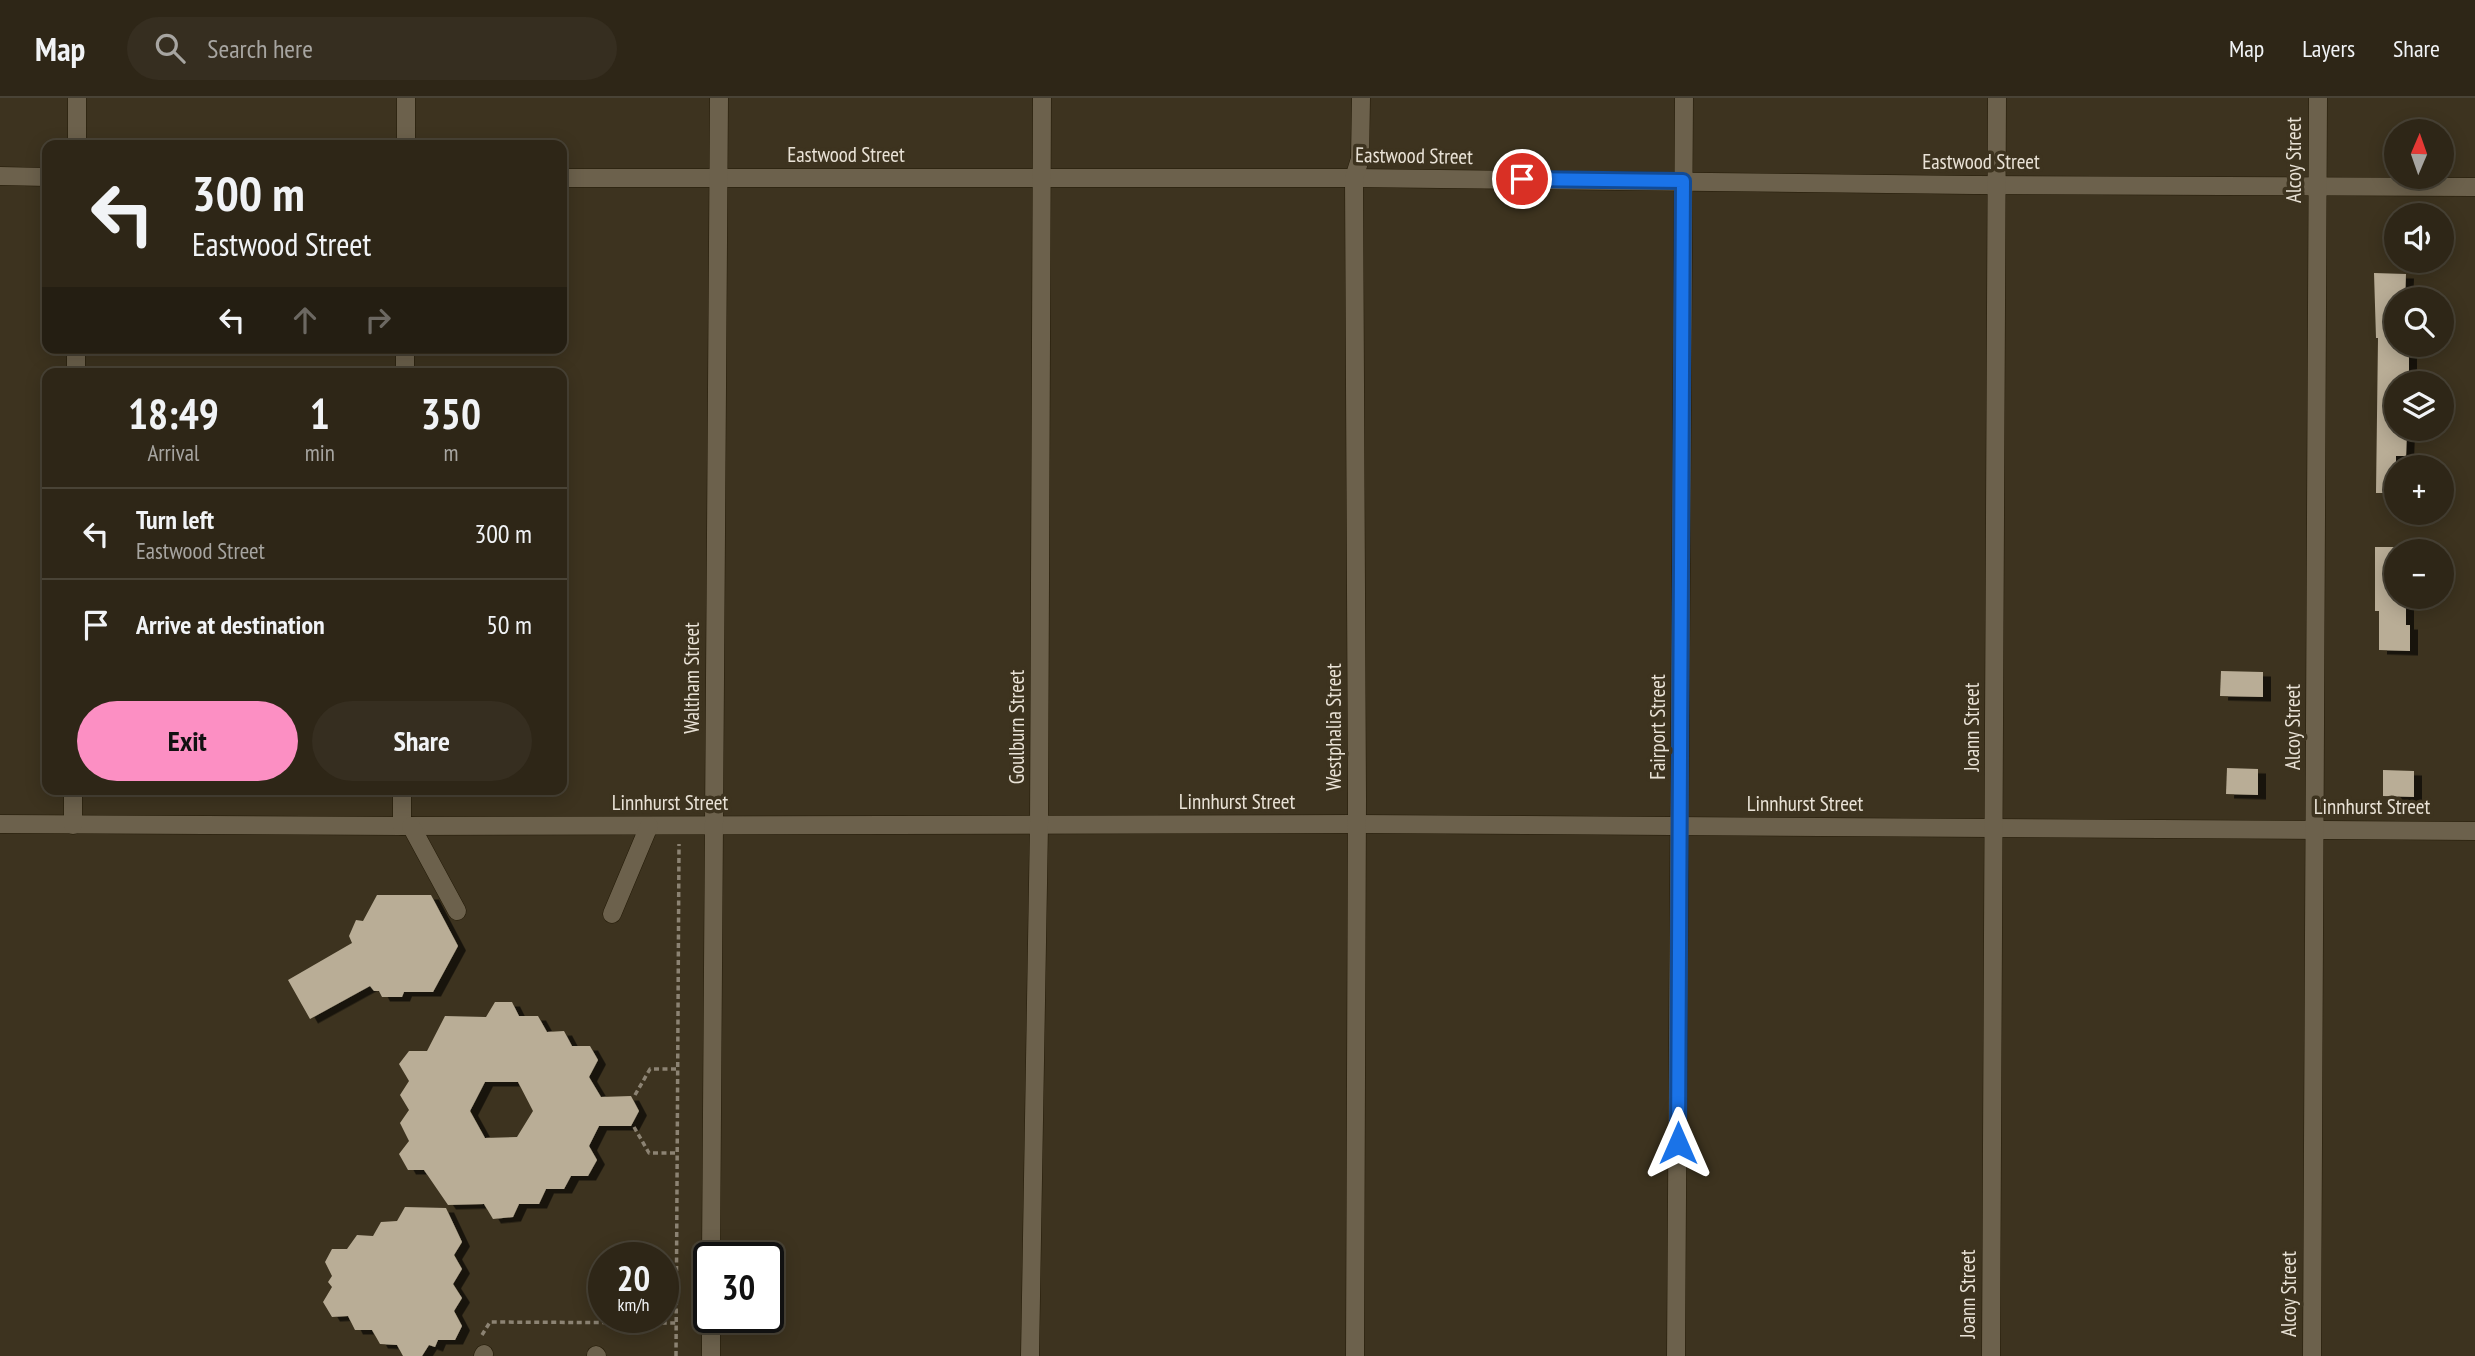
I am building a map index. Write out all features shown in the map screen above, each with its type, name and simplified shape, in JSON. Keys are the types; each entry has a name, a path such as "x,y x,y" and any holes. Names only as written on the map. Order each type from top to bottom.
{"street":[{"path":"77,98 77,140"},
{"path":"406,98 406,140"},
{"name":"Waltham Street","path":"712,1242 719,98"},
{"name":"Goulburn Street","path":"1030,1356 1039,825 1042,98"},
{"name":"Westphalia Street","path":"1355,1356 1357,824 1354,178 1360,159 1361,98"},
{"name":"Fairport Street","path":"1676,1356 1684,98"},
{"name":"Joann Street","path":"1991,1356 1997,98"},
{"name":"Alcoy Street","path":"2312,1356 2318,98"},
{"path":"0,176 42,177"},
{"name":"Eastwood Street","path":"567,178 1042,176 1996,186 2475,187"},
{"path":"73,795 73,825"},
{"path":"403,795 406,826 457,911"},
{"name":"Linnhurst Street","path":"0,824 1357,824 2475,831"},
{"path":"612,914 649,826"},
{"path":"711,1333 711,1356"}],"path":[{"path":"676,1242 678,845 683,826"},
{"path":"635,1095 650,1069 677,1069"},
{"path":"634,1127 649,1153 677,1153"},
{"path":"481,1352 490,1322 588,1323"},
{"path":"676,1333 676,1356"}],"building":[{"path":"2374,273 2406,274 2405,287 2384,287 2384,357 2409,357 2409,371 2384,371 2384,441 2407,441 2406,455 2384,455 2384,493 2376,493"},
{"path":"2375,547 2384,547 2384,609 2406,609 2406,625 2410,625 2410,651 2379,650 2379,611 2375,611"},
{"path":"2221,671 2263,672 2263,697 2220,696"},
{"path":"2227,768 2258,769 2258,795 2226,794"},
{"path":"2383,770 2414,771 2414,797 2383,796"},
{"path":"377,895 431,895 458,946 433,992 404,992 402,997 382,997 379,991 374,991 370,986 310,1019 288,980 352,943 349,936 356,920 363,921"},
{"path":"495,1002 512,1002 519,1016 538,1016 547,1032 564,1031 572,1046 590,1046 598,1060 589,1077 601,1097 631,1096 639,1111 631,1126 599,1126 589,1146 597,1160 588,1176 571,1176 564,1189 546,1189 539,1204 519,1204 513,1217 493,1219 484,1204 448,1205 424,1170 408,1170 399,1154 409,1141 400,1123 409,1110 400,1095 409,1081 399,1064 409,1051 427,1051 445,1016 486,1017","holes":["485,1082 518,1082 533,1111 517,1137 485,1138 470,1111"]},
{"path":"405,1207 446,1208 462,1242 454,1255 462,1269 453,1284 462,1298 454,1311 462,1326 455,1340 438,1340 435,1347 429,1345 422,1356 403,1356 397,1345 380,1344 372,1330 355,1330 348,1316 332,1317 323,1302 332,1287 328,1282 332,1276 325,1262 332,1249 347,1249 357,1235 373,1236 381,1222 397,1221"}],"route":[{"path":"1522,179 1683,181 1678,1143"}]}
